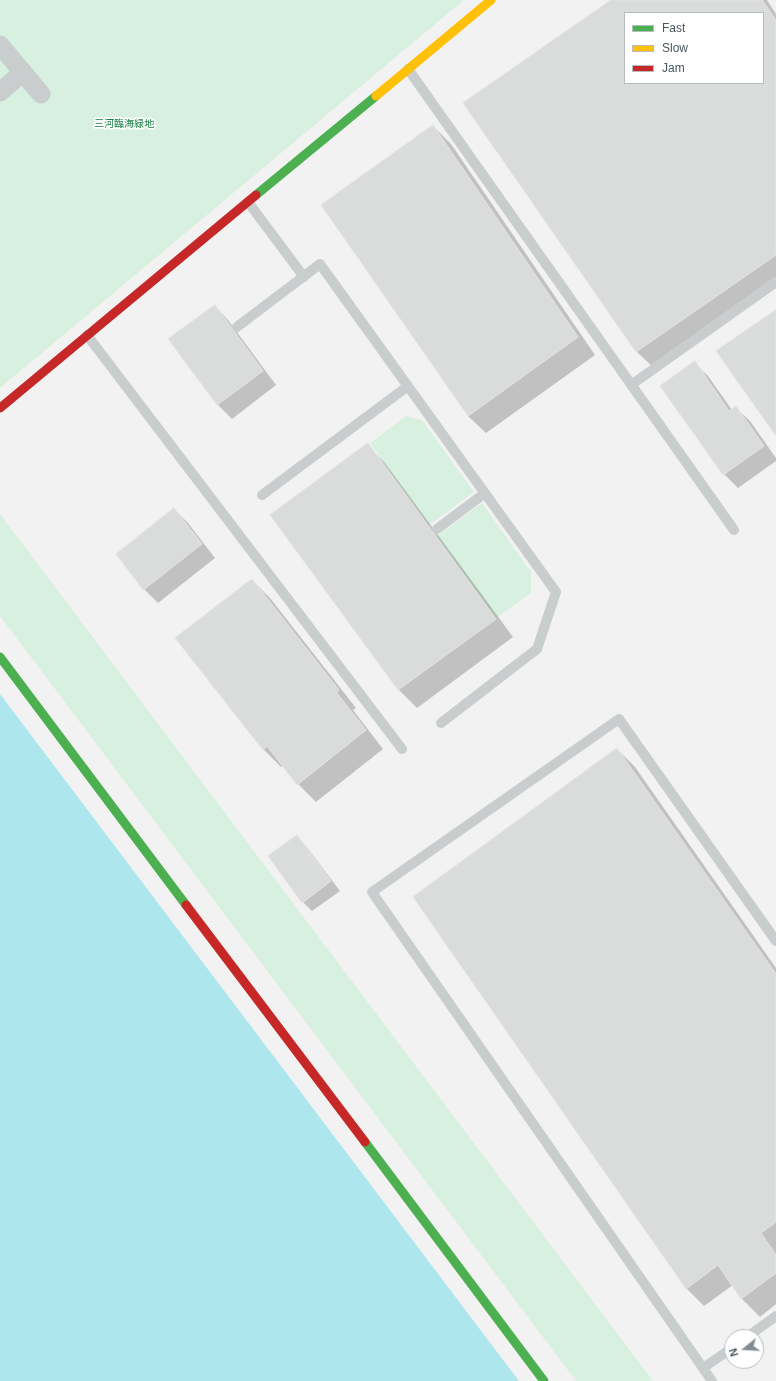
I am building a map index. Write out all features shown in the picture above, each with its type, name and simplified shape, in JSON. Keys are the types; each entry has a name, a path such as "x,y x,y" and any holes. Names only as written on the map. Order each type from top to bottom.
{"street":[{"path":"0,408 491,0"},
{"path":"0,45 41,94"},
{"path":"0,92 23,72"},
{"path":"0,657 544,1381"}],"lane":[{"path":"408,69 734,530"},
{"path":"248,202 304,276"},
{"path":"237,327 320,264 556,592 537,649 441,723"},
{"path":"631,385 776,282"},
{"path":"87,335 402,749"},
{"path":"262,495 408,386"},
{"path":"437,529 485,493"},
{"path":"712,1381 372,892 619,719 776,941"},
{"path":"758,1329 776,1316"},
{"path":"703,1368 724,1354"}],"green space":[{"name":"三河臨海緑地","path":"0,0 464,0 0,388"},
{"path":"406,416 422,420 474,492 429,525 370,443"},
{"path":"482,503 531,572 531,593 496,618 437,536"},
{"path":"0,514 653,1381 576,1381 0,616"}],"water":[{"path":"0,694 519,1381 0,1381"}],"building":[{"path":"611,0 762,0 776,20 776,255 636,352 463,103"},
{"path":"433,125 578,337 468,416 321,205"},
{"path":"215,305 263,371 217,405 168,339"},
{"path":"776,310 776,436 716,351"},
{"path":"695,361 729,411 736,406 764,446 723,475 660,386"},
{"path":"368,443 496,619 398,690 270,515"},
{"path":"174,508 202,544 143,590 116,554"},
{"path":"252,579 339,690 336,692 366,730 297,785 267,746 263,750 175,638"},
{"path":"617,748 776,974 776,1222 761,1233 776,1255 776,1273 741,1299 718,1265 686,1289 413,897"},
{"path":"297,835 331,881 302,903 268,856"}],"traffic: fast":[{"path":"256,195 376,96"},
{"path":"0,657 186,905"},
{"path":"365,1142 544,1381"}],"traffic: slow":[{"path":"376,96 491,0"}],"traffic: jam":[{"path":"0,408 256,195"},
{"path":"186,905 365,1142"}]}
